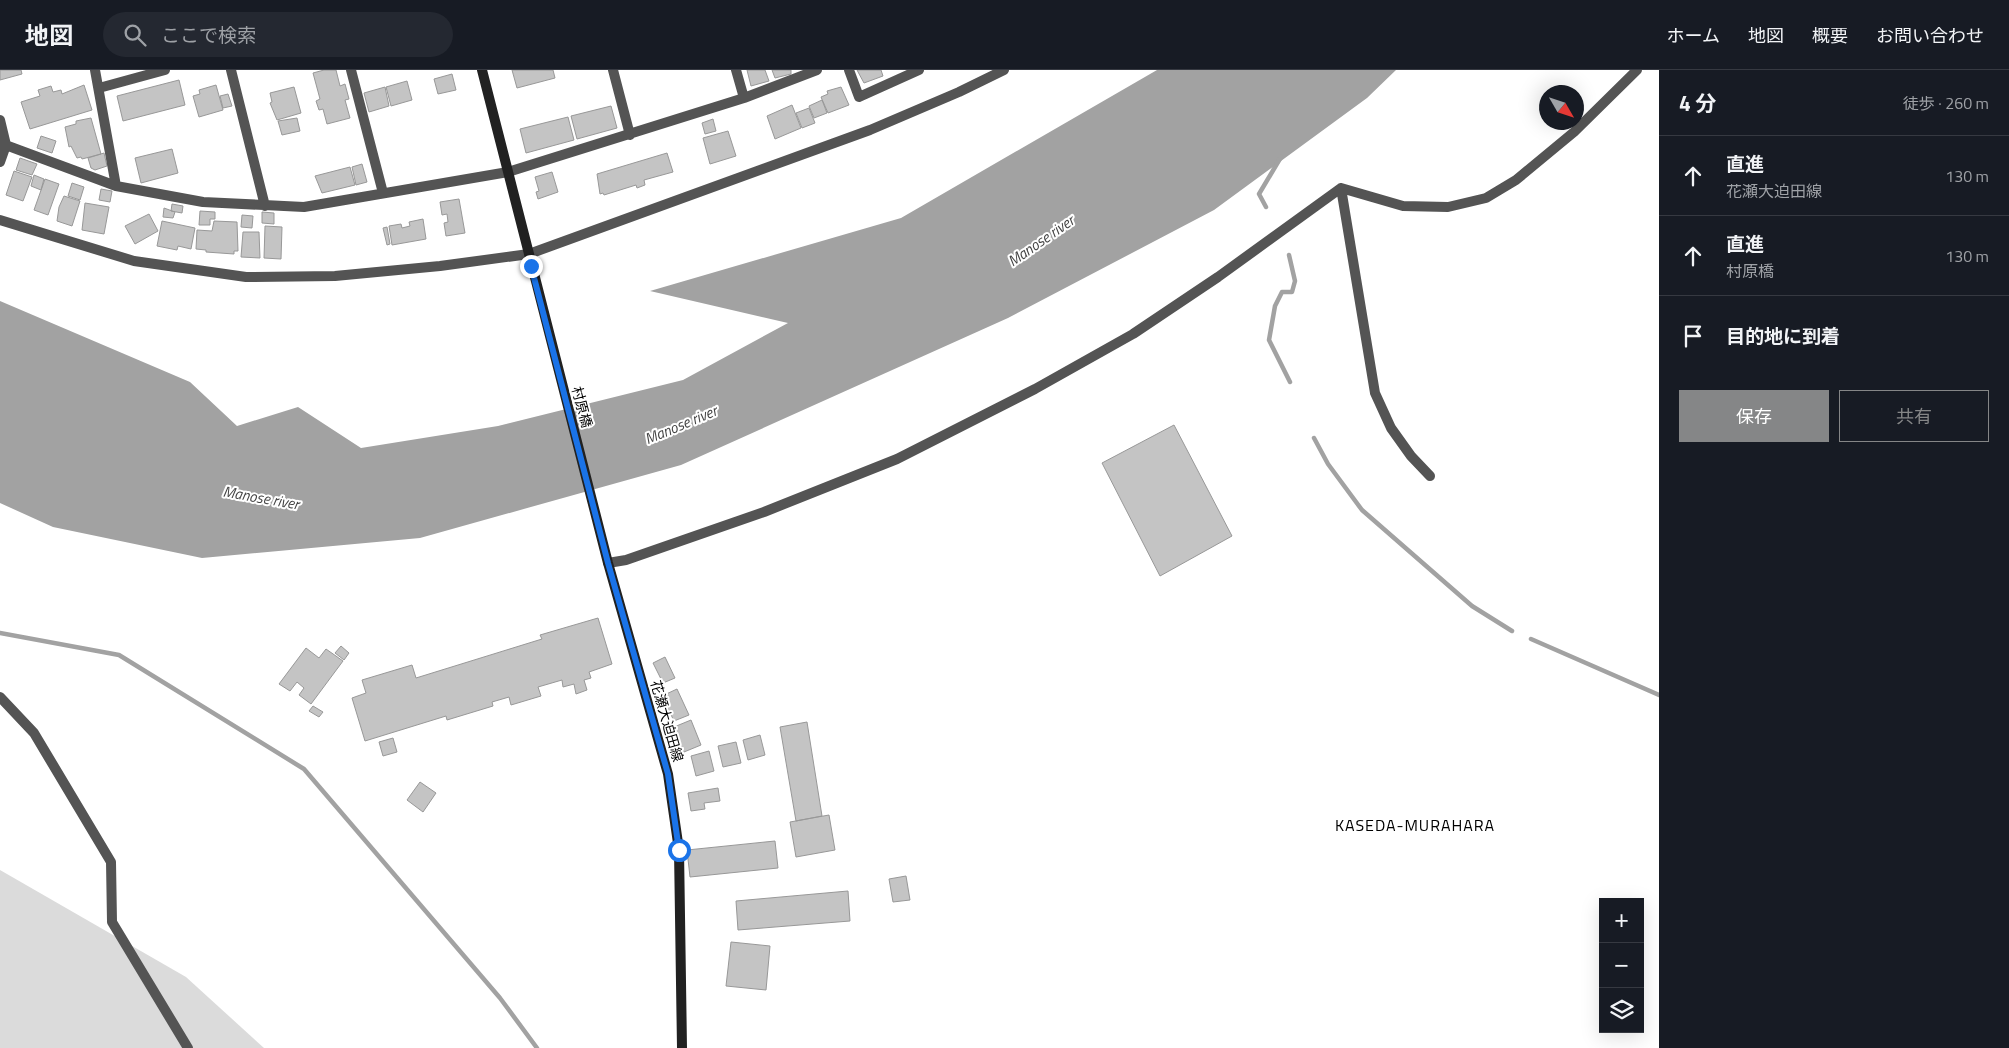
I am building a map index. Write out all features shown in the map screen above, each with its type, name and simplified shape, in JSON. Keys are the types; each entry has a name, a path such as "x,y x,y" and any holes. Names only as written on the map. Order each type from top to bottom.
{"street":[{"path":"95,70 116,186"},
{"path":"99,88 165,70"},
{"path":"231,70 265,206"},
{"path":"351,70 383,193"},
{"name":"村原橋","path":"482,70 607,559"},
{"path":"613,70 630,135"},
{"path":"736,70 744,98"},
{"path":"3,144 116,186 203,202 304,207 508,172 744,98 817,70"},
{"path":"849,70 859,97 919,70"},
{"path":"0,220 134,261 246,277 335,276 440,266 528,254 870,130 959,92 1004,70"},
{"path":"1341,188 1410,207 1448,207 1486,198 1516,180 1574,132 1638,70"},
{"path":"0,120 3,144 0,162"},
{"path":"1341,188 1375,393 1391,428 1411,456 1430,476"},
{"path":"607,559 626,560 764,512 897,459 1035,389 1133,334 1218,277 1341,188"},
{"name":"花瀬大迫田線","path":"607,559 668,774 675,812 679,850 682,1048"},
{"path":"0,697 34,733 111,862 112,922 188,1048"}],"shaded area":[{"path":"0,870 186,977 264,1048 0,1048"}],"water":[{"name":"Manose river","path":"1157,70 1396,70 1367,98 1214,210 1008,318 681,465 420,538 202,558 53,527 0,503 0,301 190,382 237,426 298,407 361,448 498,426 683,380 788,323 650,291 901,218"}],"building":[{"path":"0,70 21,70 22,74 0,80"},
{"path":"324,70 336,70 340,86 345,84 349,99 345,100 350,118 327,124 323,109 319,110 316,101 320,99 313,73"},
{"path":"512,70 553,70 555,78 517,88"},
{"path":"747,70 765,70 769,81 751,86"},
{"path":"772,70 791,70 791,74 775,78"},
{"path":"857,70 881,70 883,76 864,83"},
{"path":"452,74 456,90 438,94 434,79"},
{"path":"179,80 185,105 123,121 117,96"},
{"path":"407,81 412,100 391,106 386,87"},
{"path":"84,85 92,110 30,129 21,102 40,96 38,90 51,86 53,92 61,90 62,94"},
{"path":"216,85 223,110 199,117 193,96 200,94 199,90"},
{"path":"294,87 301,113 277,120 270,103 272,102 270,93"},
{"path":"385,87 389,106 369,112 364,93"},
{"path":"841,87 849,105 828,113 821,97 828,94 827,91"},
{"path":"228,94 232,106 223,108 220,96"},
{"path":"822,100 827,113 814,118 809,106"},
{"path":"792,105 801,128 775,139 767,116"},
{"path":"611,106 617,128 577,139 571,116"},
{"path":"809,108 815,123 802,128 796,113"},
{"path":"568,117 574,140 526,153 520,129"},
{"path":"91,118 101,154 82,159 81,157 77,158 71,146 69,147 65,127 76,124 76,121"},
{"path":"297,118 300,131 282,135 278,121"},
{"path":"713,119 716,131 705,134 702,123"},
{"path":"728,131 736,156 710,164 703,138"},
{"path":"41,136 56,141 52,153 37,148"},
{"path":"172,149 178,173 141,183 135,158"},
{"path":"104,153 107,166 95,170 91,168 88,158"},
{"path":"667,153 673,172 644,180 645,185 637,188 636,185 604,195 603,193 600,194 597,174"},
{"path":"20,158 37,164 32,175 16,170"},
{"path":"362,164 367,182 356,185 352,167"},
{"path":"350,167 355,185 322,193 315,176"},
{"path":"14,171 32,177 23,201 6,195"},
{"path":"552,172 558,192 538,199 536,192 539,191 535,177"},
{"path":"34,175 44,179 41,190 31,186"},
{"path":"45,179 59,184 48,215 34,210"},
{"path":"72,183 84,187 80,200 68,196"},
{"path":"101,189 112,191 110,202 99,200"},
{"path":"64,196 80,201 72,226 57,221 59,207"},
{"path":"459,199 465,233 446,236 444,223 448,222 447,214 442,215 440,202"},
{"path":"85,203 109,207 104,234 82,230"},
{"path":"172,204 183,206 182,213 171,211"},
{"path":"164,208 175,212 173,218 163,217"},
{"path":"200,211 215,212 215,219 210,219 210,225 199,225"},
{"path":"262,212 274,213 274,224 262,223"},
{"path":"149,214 158,231 135,244 125,226"},
{"path":"242,215 253,216 252,228 241,227"},
{"path":"423,219 426,239 392,245 389,226 401,224 402,228 410,226 409,222"},
{"path":"162,221 195,228 191,249 178,246 177,250 157,246"},
{"path":"214,221 237,222 238,251 234,251 234,254 206,252 206,250 196,249 197,230 212,231"},
{"path":"265,226 282,227 281,259 264,258"},
{"path":"387,227 390,244 387,245 383,228"},
{"path":"243,232 259,232 260,258 241,257"},
{"path":"1174,425 1232,536 1160,576 1102,463"},
{"path":"598,618 612,664 589,672 591,678 584,680 587,690 576,694 574,684 563,687 562,680 538,687 541,696 511,705 509,697 492,702 493,706 447,720 446,716 365,741 352,698 366,693 362,680 412,665 416,678 542,639 540,635"},
{"path":"341,646 349,653 344,660 335,653"},
{"path":"306,648 319,658 326,649 343,661 311,704 299,695 304,688 297,682 290,691 279,684"},
{"path":"665,657 675,678 663,683 653,663"},
{"path":"677,689 689,715 674,721 662,696"},
{"path":"313,706 323,712 319,717 309,711"},
{"path":"691,720 701,745 684,752 674,727"},
{"path":"807,722 822,816 796,821 780,727"},
{"path":"760,735 765,755 748,760 743,740"},
{"path":"393,738 397,752 383,756 379,742"},
{"path":"736,742 741,763 723,767 718,746"},
{"path":"709,751 714,771 696,776 691,756"},
{"path":"420,782 436,793 423,812 407,800"},
{"path":"718,788 720,801 704,803 705,809 691,811 688,793"},
{"path":"829,815 835,850 796,857 790,822"},
{"path":"775,841 778,868 690,877 687,850"},
{"path":"906,876 910,900 893,902 889,879"},
{"path":"848,891 850,921 738,930 736,901"},
{"path":"731,942 770,946 766,990 726,986"}],"waterway":[{"path":"1266,207 1259,194 1281,157"},
{"path":"1289,255 1295,281 1292,292 1282,292 1275,306 1269,340 1290,382"},
{"path":"1314,438 1328,464 1362,510 1472,606 1512,631"},
{"path":"0,633 119,655 304,769 500,998 537,1048"},
{"path":"1531,639 1659,695"}],"district":[{"name":"KASEDA-MURAHARA","path":"1415,825"}],"route":[{"path":"531,266 608,563 668,774 679,850"}]}
